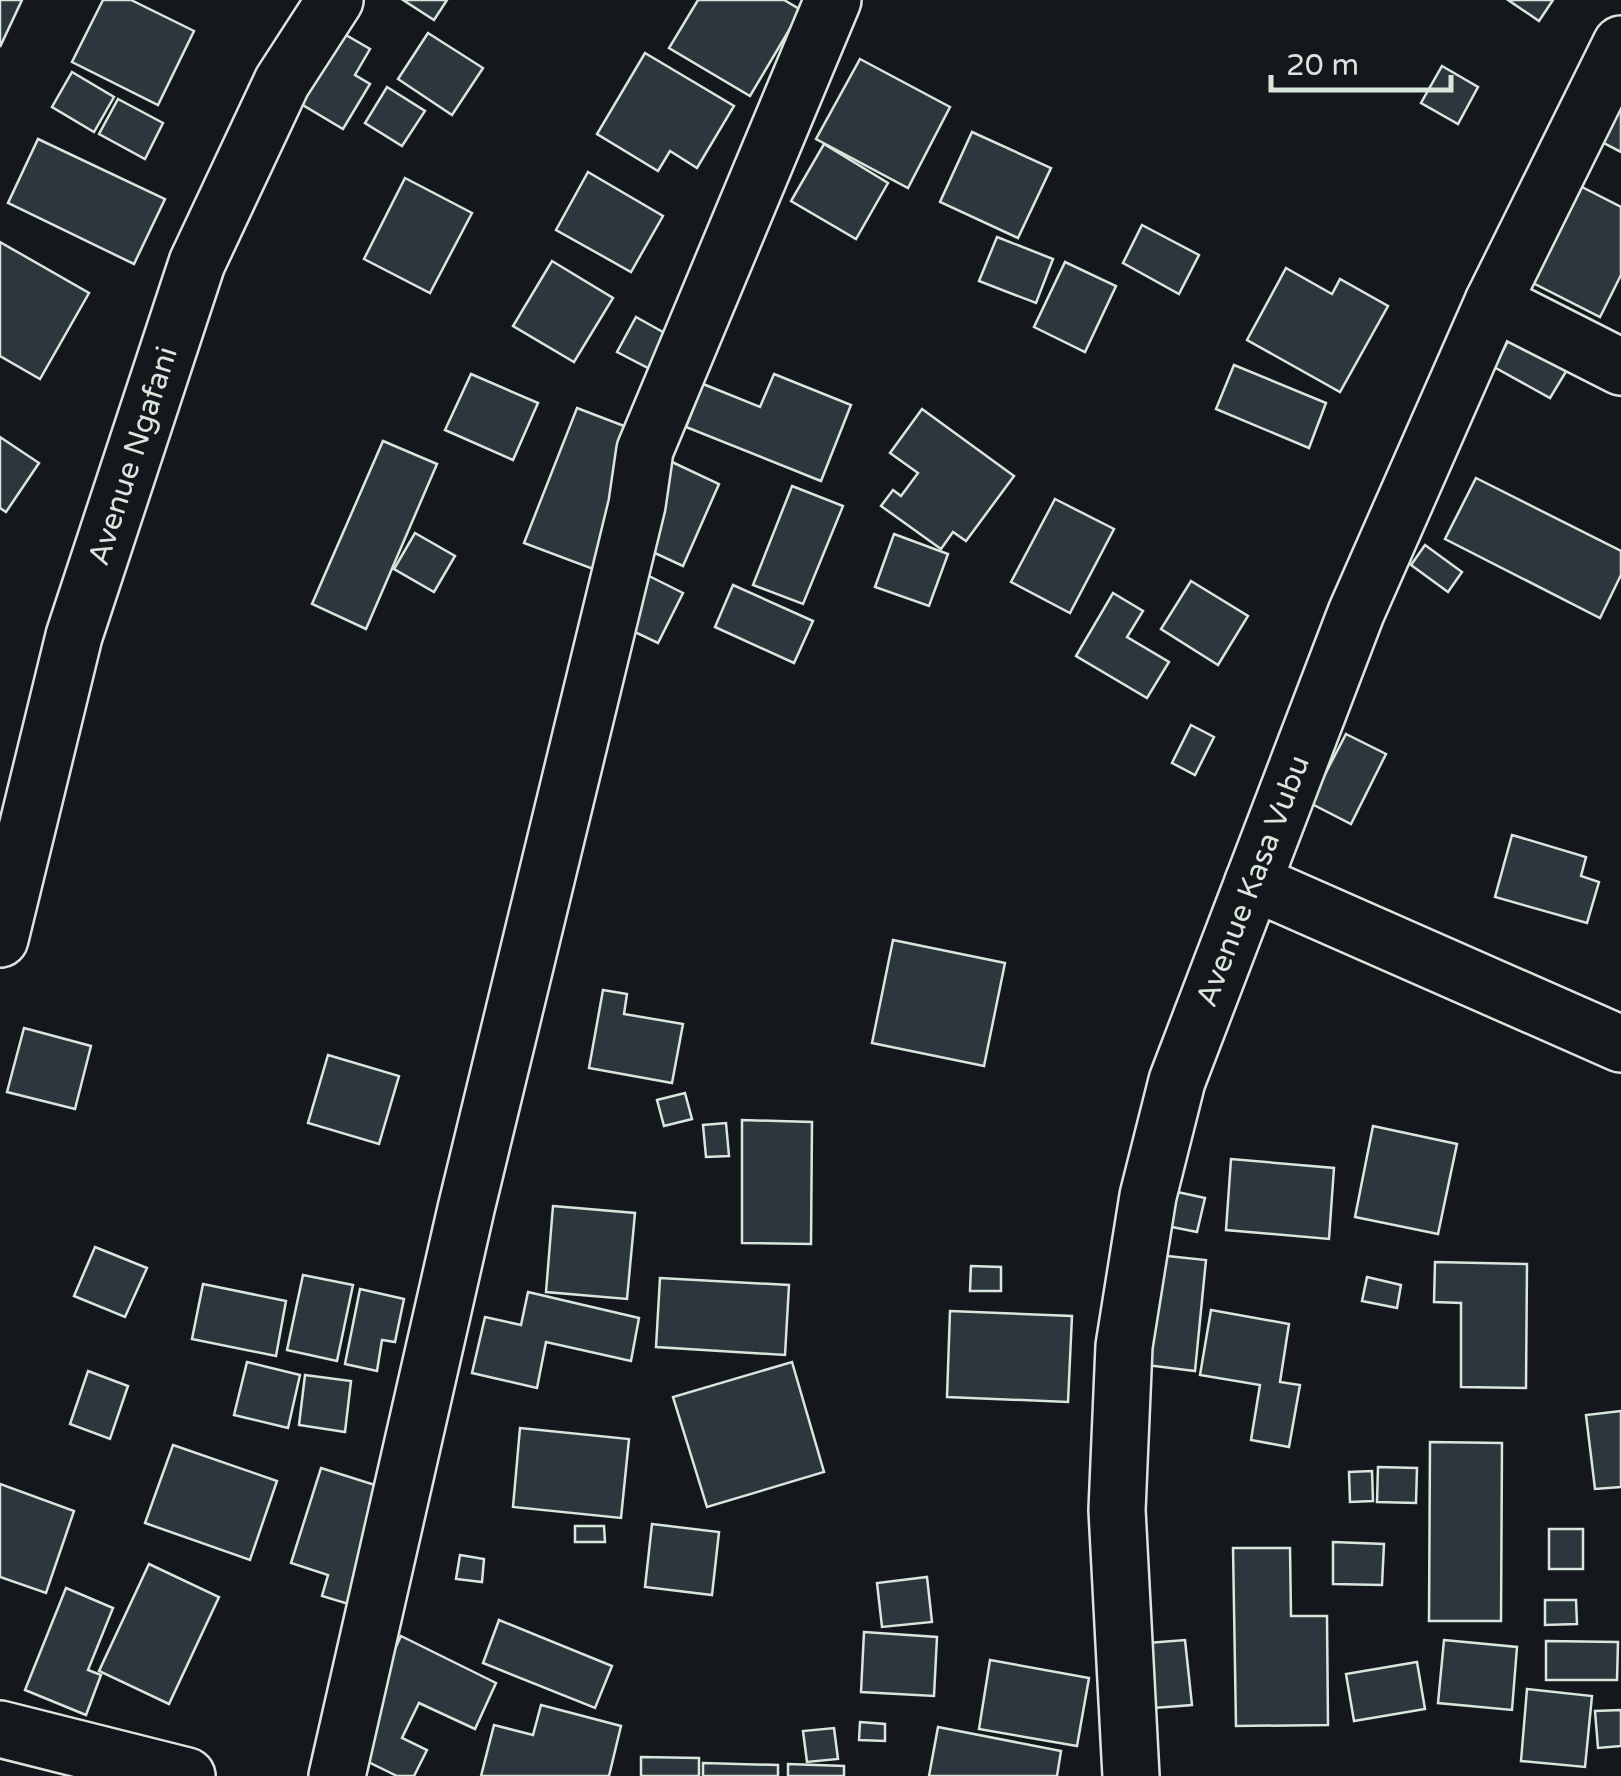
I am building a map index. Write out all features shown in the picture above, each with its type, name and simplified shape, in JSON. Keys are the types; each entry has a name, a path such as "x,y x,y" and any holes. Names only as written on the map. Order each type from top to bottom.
{"street":[{"name":"Avenue Ngafani","path":"0,939 74,636 197,263 282,82 336,0"},
{"path":"337,1776 466,1209 636,505 645,450 833,0"},
{"name":"Avenue Kasa Vubu","path":"1131,1776 1117,1510 1124,1346 1148,1196 1178,1081 1356,613 1493,302 1621,44"},
{"path":"1493,302 1621,367"},
{"path":"1253,882 1621,1044"},
{"path":"0,1728 186,1776"}],"building":[{"path":"0,0 22,0 0,47"},
{"path":"103,0 131,0 194,31 158,105 72,62"},
{"path":"403,0 447,0 434,20"},
{"path":"698,0 784,0 801,10 750,96 669,48"},
{"path":"1508,0 1553,0 1539,21"},
{"path":"327,24 370,49 355,75 370,84 343,129 286,95"},
{"path":"428,33 483,68 452,115 398,79"},
{"path":"645,53 734,106 697,168 670,151 658,171 597,134"},
{"path":"860,59 950,107 908,188 816,139"},
{"path":"1442,66 1478,87 1458,124 1421,103"},
{"path":"72,72 114,97 94,132 52,107"},
{"path":"387,87 425,111 402,146 365,123"},
{"path":"1621,97 1621,152 1598,140"},
{"path":"118,99 163,123 145,159 99,134"},
{"path":"972,132 1051,168 1018,238 940,202"},
{"path":"38,139 165,199 134,264 8,203"},
{"path":"824,144 888,183 856,239 791,201"},
{"path":"588,172 663,216 631,272 556,230"},
{"path":"405,178 472,213 430,293 364,259"},
{"path":"1580,186 1621,207 1621,275 1600,317 1531,282"},
{"path":"1142,225 1199,255 1179,294 1123,263"},
{"path":"997,237 1053,259 1036,303 979,281"},
{"path":"0,242 89,293 40,379 0,356"},
{"path":"552,261 613,298 574,362 513,326"},
{"path":"1065,262 1116,286 1085,352 1034,327"},
{"path":"1286,268 1332,294 1340,279 1388,306 1340,392 1247,340"},
{"path":"636,317 670,336 652,370 617,352"},
{"path":"1513,332 1570,365 1550,398 1494,367"},
{"path":"1234,365 1326,403 1309,448 1216,409"},
{"path":"471,374 538,403 513,460 445,430"},
{"path":"774,374 851,405 821,481 686,427 703,384 760,407"},
{"path":"577,408 645,434 593,569 524,543"},
{"path":"922,409 1014,476 966,541 953,532 941,549 881,506 893,490 901,496 918,473 890,453"},
{"path":"0,437 39,463 6,512 0,508"},
{"path":"383,441 437,464 366,629 312,604"},
{"path":"672,462 719,484 683,566 635,544"},
{"path":"1476,478 1621,551 1621,575 1600,618 1445,539"},
{"path":"792,486 843,506 803,604 753,585"},
{"path":"1055,499 1114,529 1070,613 1011,582"},
{"path":"415,533 455,556 434,592 394,569"},
{"path":"894,534 948,554 929,606 875,587"},
{"path":"1425,545 1462,572 1448,592 1411,565"},
{"path":"645,574 683,593 658,643 620,625"},
{"path":"1191,581 1248,616 1218,665 1161,629"},
{"path":"733,585 813,621 794,663 715,627"},
{"path":"1113,593 1143,611 1127,637 1169,662 1147,698 1076,656"},
{"path":"1191,725 1214,737 1195,775 1172,763"},
{"path":"1346,734 1386,754 1351,824 1310,803"},
{"path":"1512,835 1586,857 1581,876 1599,882 1587,923 1495,897"},
{"path":"893,940 1005,963 984,1066 872,1043"},
{"path":"603,990 627,994 624,1014 683,1024 672,1083 589,1068"},
{"path":"24,1028 91,1046 75,1109 7,1092"},
{"path":"328,1055 399,1076 379,1144 308,1123"},
{"path":"685,1093 692,1119 664,1126 657,1100"},
{"path":"742,1120 812,1122 811,1244 742,1243"},
{"path":"726,1123 729,1156 706,1157 703,1125"},
{"path":"1373,1126 1457,1144 1438,1234 1355,1217"},
{"path":"1231,1159 1334,1168 1329,1239 1226,1230"},
{"path":"1159,1188 1205,1198 1197,1232 1152,1223"},
{"path":"553,1206 635,1213 627,1299 546,1292"},
{"path":"95,1247 147,1268 125,1317 74,1296"},
{"path":"1158,1255 1206,1260 1195,1371 1146,1365"},
{"path":"1435,1262 1527,1264 1526,1388 1461,1387 1461,1303 1434,1302"},
{"path":"971,1266 1001,1267 1001,1291 970,1291"},
{"path":"303,1275 353,1285 337,1361 287,1350"},
{"path":"1367,1277 1401,1285 1397,1308 1362,1301"},
{"path":"660,1278 789,1285 785,1355 656,1347"},
{"path":"203,1284 286,1301 276,1356 192,1339"},
{"path":"360,1289 404,1299 395,1342 382,1340 377,1371 345,1364"},
{"path":"528,1292 639,1318 631,1361 546,1342 537,1388 472,1373 485,1317 521,1325"},
{"path":"1211,1310 1289,1324 1280,1382 1300,1385 1289,1447 1251,1440 1260,1385 1200,1375"},
{"path":"950,1311 1072,1316 1068,1402 947,1397"},
{"path":"247,1362 300,1375 288,1428 234,1415"},
{"path":"792,1362 824,1472 707,1507 673,1397"},
{"path":"88,1371 128,1386 110,1439 70,1424"},
{"path":"305,1375 351,1381 345,1432 299,1425"},
{"path":"1621,1411 1621,1487 1595,1489 1586,1415"},
{"path":"520,1428 629,1439 621,1518 513,1507"},
{"path":"1430,1442 1502,1443 1501,1621 1429,1621"},
{"path":"173,1445 277,1481 250,1560 145,1523"},
{"path":"1378,1467 1417,1468 1416,1503 1377,1502"},
{"path":"321,1468 391,1490 355,1606 322,1596 328,1575 291,1563"},
{"path":"1372,1471 1373,1501 1350,1502 1349,1472"},
{"path":"0,1484 74,1511 46,1593 0,1577"},
{"path":"652,1524 719,1532 712,1595 645,1587"},
{"path":"575,1526 604,1526 605,1542 575,1542"},
{"path":"1549,1529 1583,1529 1583,1569 1549,1569"},
{"path":"1333,1542 1384,1544 1382,1585 1333,1584"},
{"path":"1233,1548 1290,1548 1291,1616 1327,1616 1328,1725 1236,1726"},
{"path":"460,1555 484,1559 482,1582 456,1579"},
{"path":"149,1564 219,1597 169,1704 99,1671"},
{"path":"927,1577 932,1622 882,1627 877,1583"},
{"path":"66,1588 113,1608 88,1670 101,1675 86,1715 25,1690"},
{"path":"1545,1600 1576,1600 1577,1624 1545,1625"},
{"path":"499,1620 612,1666 595,1708 483,1663"},
{"path":"864,1632 937,1637 934,1696 861,1692"},
{"path":"401,1636 496,1683 475,1729 419,1703 402,1738 427,1750 414,1776 397,1776 346,1751"},
{"path":"1185,1640 1192,1705 1141,1709 1135,1644"},
{"path":"1444,1640 1517,1647 1512,1710 1438,1703"},
{"path":"1546,1641 1618,1642 1617,1680 1546,1680"},
{"path":"990,1660 1089,1678 1077,1746 979,1729"},
{"path":"1417,1662 1425,1709 1354,1721 1346,1674"},
{"path":"1527,1689 1592,1696 1585,1767 1521,1761"},
{"path":"541,1705 621,1726 609,1776 481,1776 494,1725 533,1735"},
{"path":"1621,1710 1621,1746 1598,1748 1595,1711"},
{"path":"860,1722 885,1724 885,1741 859,1740"},
{"path":"938,1727 1061,1751 1057,1776 929,1776"},
{"path":"834,1728 838,1759 807,1762 803,1731"},
{"path":"641,1757 699,1758 699,1776 641,1776"},
{"path":"703,1763 778,1765 778,1776 703,1776"},
{"path":"788,1764 844,1766 844,1776 788,1776"}]}
